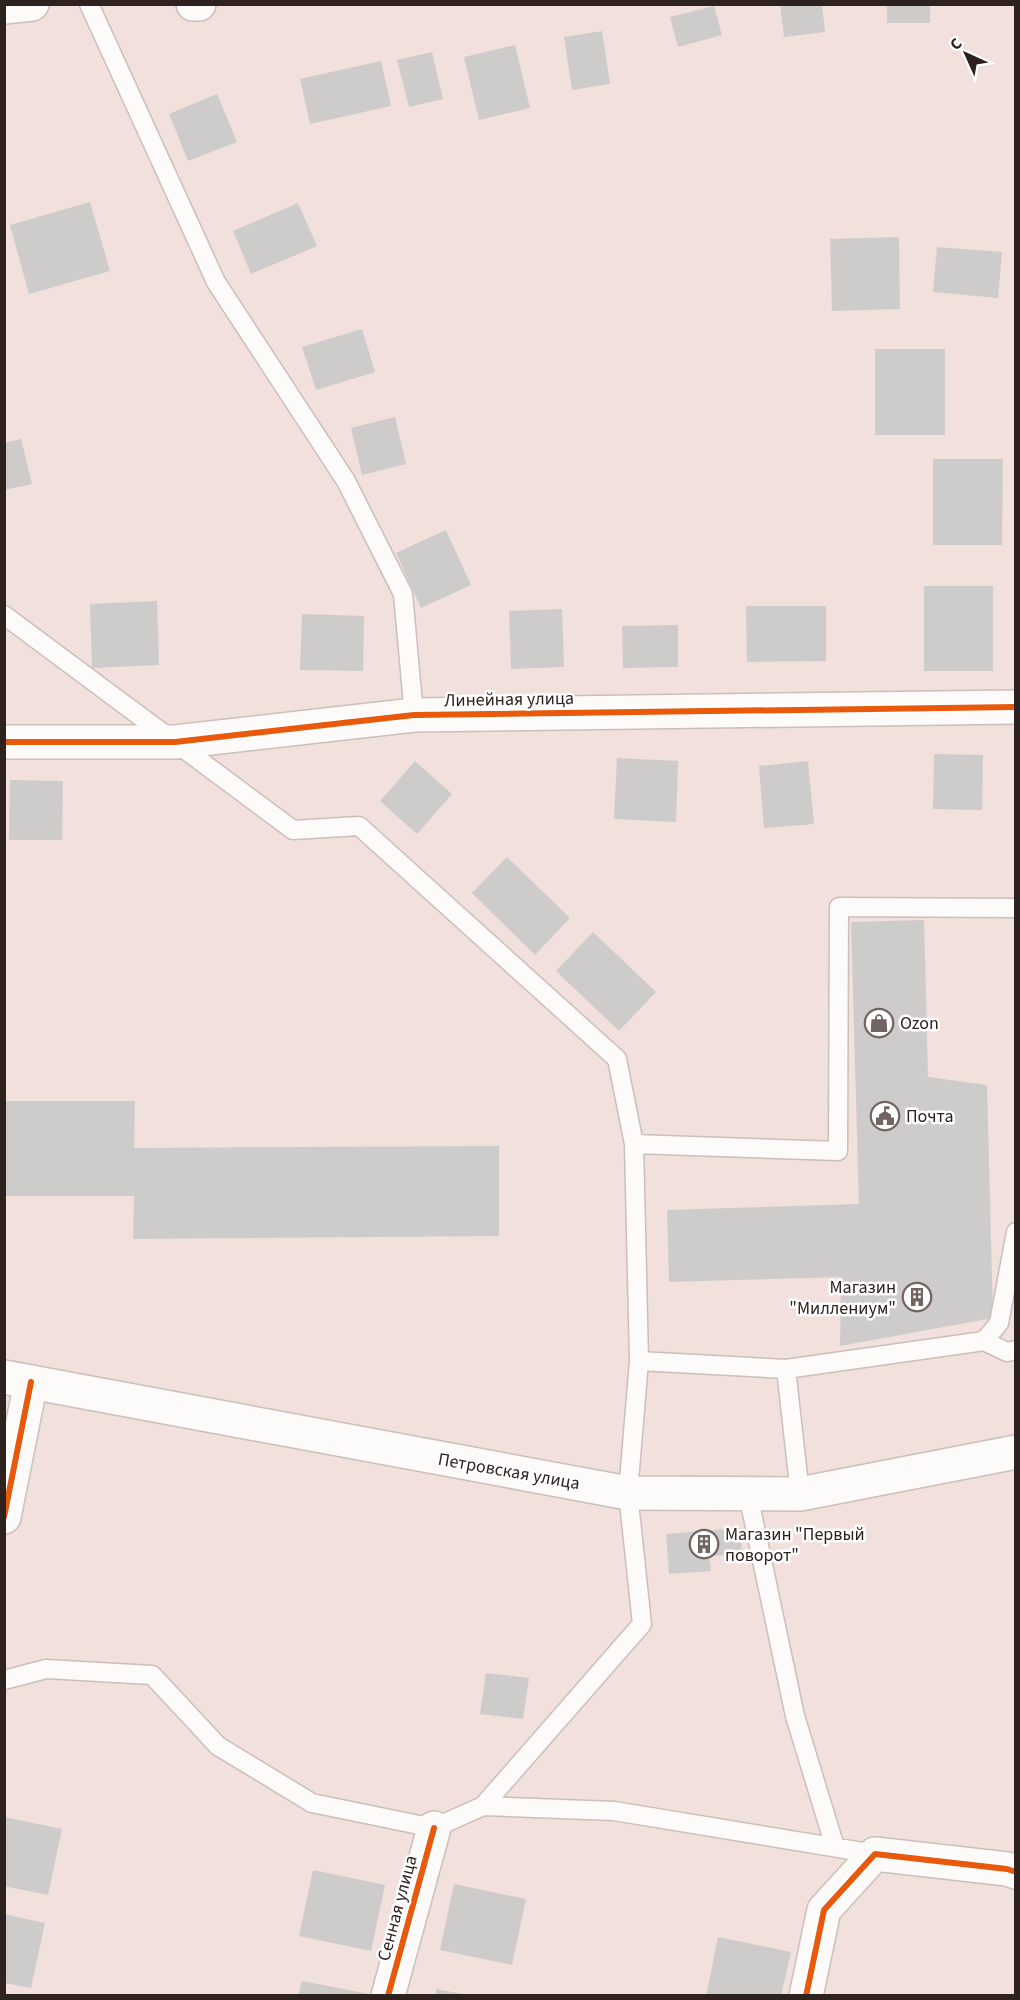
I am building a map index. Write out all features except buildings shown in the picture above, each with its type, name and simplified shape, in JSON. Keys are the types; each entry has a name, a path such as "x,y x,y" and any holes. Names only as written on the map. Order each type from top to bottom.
{"street":[{"path":"4,8 32,4"},
{"path":"193,4 199,4"},
{"name":"Линейная улица","path":"4,742 175,742 414,715 1016,708"},
{"path":"4,1516 18,1379"},
{"name":"Петровская улица","path":"18,1379 628,1493 801,1494 1016,1452"},
{"name":"Сенная улица","path":"388,1995 434,1828"},
{"path":"806,1995 824,1911 875,1854 1007,1869 1016,1872"}],"lane":[{"path":"90,4 216,282 346,481 403,594 414,715"},
{"path":"4,615 294,830 359,826 617,1059 634,1144 639,1361 628,1493 642,1624 483,1806 434,1828 312,1803 218,1746 152,1675 46,1669 4,1680"},
{"path":"634,1144 838,1151 838,907 1016,908"},
{"path":"984,1341 999,1323 1016,1232"},
{"path":"639,1361 786,1369 984,1341 1007,1352 1016,1350"},
{"path":"786,1369 801,1494"},
{"path":"748,1494 795,1716 835,1847"},
{"path":"483,1806 614,1811 875,1854"}],"cycle path":[{"path":"4,742 175,742 414,715 1016,707"},
{"path":"4,1517 31,1382"},
{"path":"388,1996 434,1828"},
{"path":"806,1996 824,1910 875,1854 1007,1869 1016,1872"}],"place":[{"name":"Ozon","path":"879,1023"},
{"name":"Почта","path":"885,1116"},
{"name":"Магазин \"Миллениум\"","path":"917,1297"},
{"name":"Магазин \"Первый поворот\"","path":"704,1544"}]}
